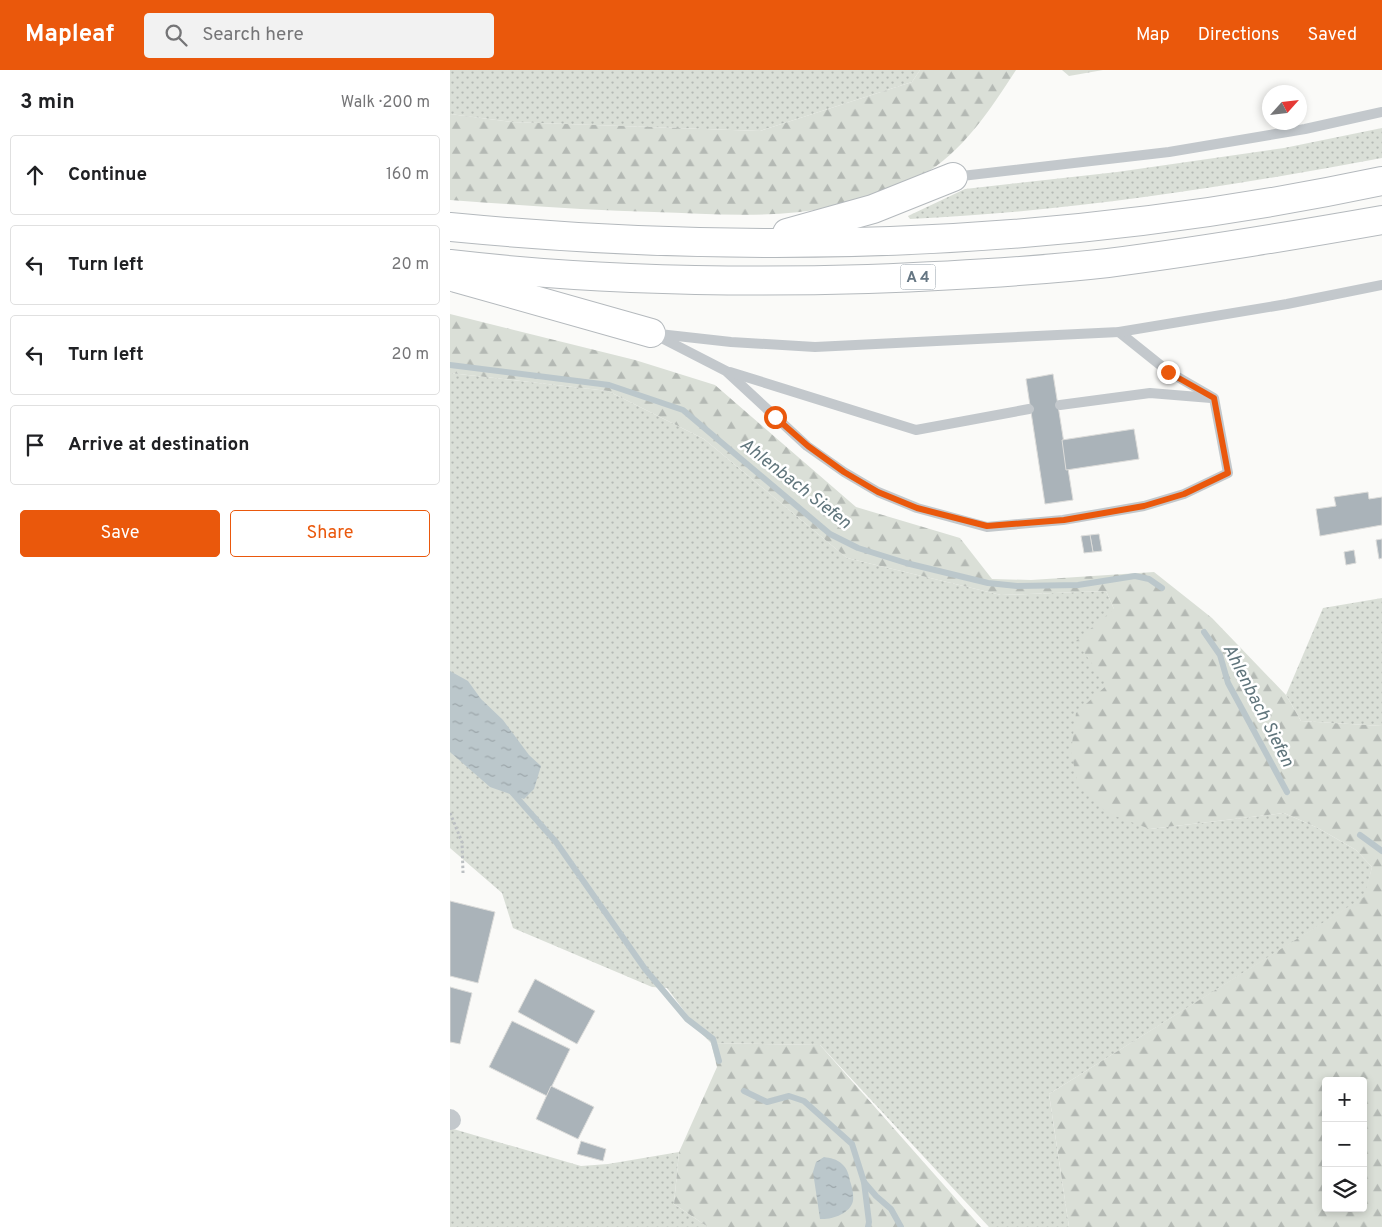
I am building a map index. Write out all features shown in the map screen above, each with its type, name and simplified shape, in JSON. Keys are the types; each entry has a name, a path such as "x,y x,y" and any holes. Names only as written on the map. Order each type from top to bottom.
{"highway":[{"path":"749,243 873,209 953,177"},
{"name":"A 4","path":"450,227 620,240 749,243 844,243 970,238 1174,218 1382,181"},
{"name":"A 4","path":"450,264 495,270 664,279 790,281 948,276 1105,263 1252,243 1382,220"},
{"path":"450,276 651,333"}],"lane":[{"path":"953,177 1169,152 1305,129 1382,112"},
{"path":"651,333 731,342 815,347 1119,332 1287,304 1382,284"},
{"path":"726,371 808,446 844,472 878,492 917,508 987,526 1064,520 1144,506 1184,494 1228,473 1214,398 1168,372 1119,332"},
{"path":"651,333 726,371 916,430 1030,409"},
{"path":"1060,405 1150,392 1214,398"}],"path":[{"path":"450,812 462,842 463,874"}],"green space":[{"path":"450,70 920,70 912,82 760,131 511,122 450,114"},
{"path":"920,70 1016,70 986,115 950,155 914,180 894,189 865,198 810,211 743,215 603,210 450,200 450,114 511,122 760,131 912,82"},
{"path":"1062,70 1103,70 1069,76"},
{"path":"1382,128 1382,158 1265,179 1147,197 969,216 910,219 908,216 965,189 1117,172 1284,148"},
{"path":"450,314 635,360 715,385 856,507 960,538 992,579 1031,580 1154,572 1212,618 1286,695 1301,721 1382,726 1382,1227 1069,1227 1049,1094 1364,897 1372,867 1356,850 1318,828 1284,813 1150,829 1107,813 1078,785 1071,752 1076,713 1107,685 1076,641 1114,609 1106,591 1001,595 847,558 704,439 608,391 450,373"},
{"path":"450,373 608,391 704,439 847,558 1001,595 1106,591 1114,609 1107,686 1150,829 1284,813 1318,828 1356,850 1372,867 1365,897 1049,1094 1069,1227 989,1227 820,1045 711,1043 700,1032 667,988 652,987 513,928 502,893 450,848"},
{"path":"1382,598 1382,726 1301,721 1286,695 1323,608"},
{"path":"711,1043 820,1045 981,1227 708,1227 674,1204 679,1152 717,1067"},
{"path":"450,1128 581,1166 608,1164 679,1152 674,1204 708,1227 450,1227"}],"water":[{"path":"450,671 468,681 481,699 503,720 529,755 541,766 534,789 524,799 490,787 450,752"},
{"path":"824,1157 838,1161 848,1172 853,1191 853,1201 844,1213 820,1219 813,1172 816,1162"}],"building":[{"path":"1053,374 1073,500 1045,504 1026,379"},
{"path":"1134,429 1139,459 1066,470 1062,440"},
{"path":"1368,492 1369,499 1382,497 1382,525 1320,536 1316,509 1336,506 1334,497"},
{"path":"1099,534 1102,551 1093,552 1090,535"},
{"path":"1090,535 1093,552 1084,553 1081,536"},
{"path":"1382,539 1382,558 1379,559 1376,540"},
{"path":"1354,550 1356,563 1346,565 1344,552"},
{"path":"450,901 495,912 478,983 450,976"},
{"path":"535,979 595,1011 577,1044 518,1012"},
{"path":"450,987 472,993 460,1044 450,1042"},
{"path":"512,1021 570,1049 547,1096 489,1067"},
{"path":"551,1086 594,1107 578,1139 536,1119"},
{"path":"581,1141 606,1149 603,1161 577,1154"}],"waterway":[{"name":"Ahlenbach Siefen","path":"450,365 609,385 683,410 830,534 858,548 906,563 988,583 1017,586 1078,585 1135,576 1149,579 1162,588"},
{"name":"Ahlenbach Siefen","path":"1204,632 1220,655 1228,683 1287,792"},
{"path":"511,791 556,842 645,969 687,1019 713,1039 719,1061"},
{"name":"Ahlenbach Siefen","path":"1360,835 1382,851"},
{"path":"744,1091 767,1102 789,1096 804,1101 852,1144 864,1182 868,1227"},
{"path":"864,1182 891,1209 901,1227"}],"route":[{"path":"775,417 808,446 844,472 878,492 917,508 987,526 1064,520 1144,506 1184,494 1228,473 1214,398 1168,372"}]}
